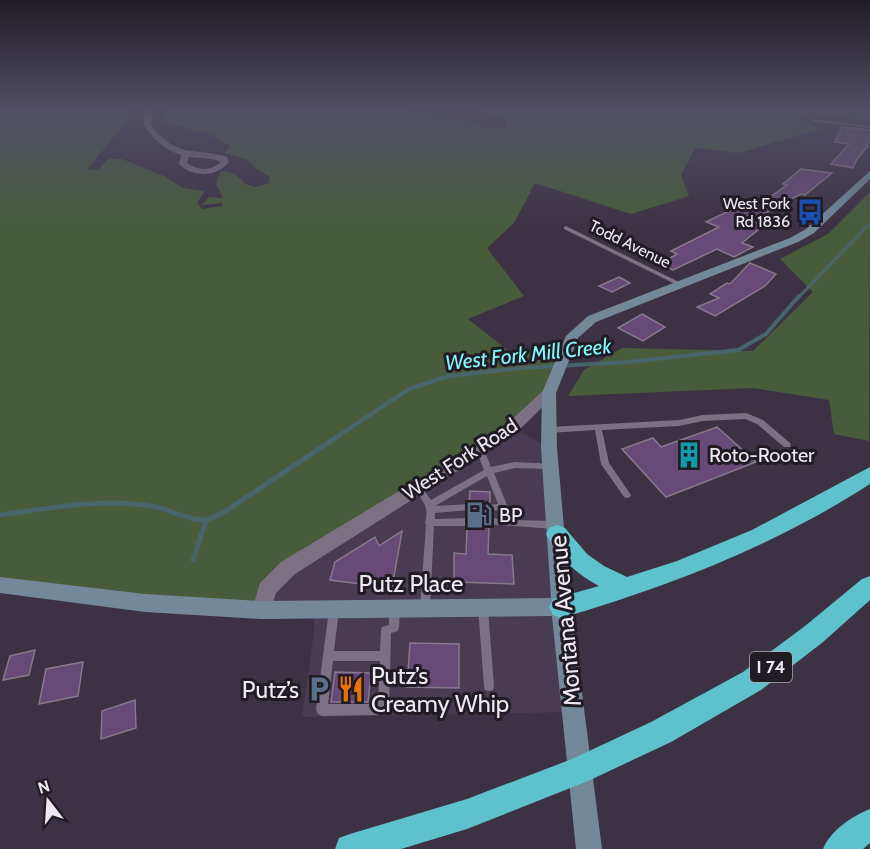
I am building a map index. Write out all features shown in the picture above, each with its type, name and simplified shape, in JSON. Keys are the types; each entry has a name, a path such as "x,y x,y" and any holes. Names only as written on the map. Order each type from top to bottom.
{"highway":[{"path":"561,607 628,588 717,556 788,525 870,474"},
{"path":"556,530 569,554 605,579 628,588"},
{"name":"I 74","path":"350,849 467,814 578,771 661,732 752,681 822,628 870,586"},
{"path":"838,849 870,824"}],"street":[{"path":"176,148 185,154"},
{"name":"West Fork Road","path":"262,610 267,589 288,568 513,427 549,393 572,336 585,323 775,249 810,231 870,174"},
{"name":"Montana Avenue","path":"549,393 550,466 561,607 589,849"},
{"path":"0,585 145,603 262,610"},
{"name":"Putz Place","path":"262,610 561,607"}],"lane":[{"name":"Todd Avenue","path":"566,228 681,285"},
{"path":"549,430 746,416 760,422 787,445"},
{"path":"598,427 605,464 627,495"},
{"path":"480,449 510,523"},
{"path":"431,507 489,471 515,465 550,466"},
{"path":"418,488 431,507 425,608"},
{"path":"431,507 469,507"},
{"path":"489,507 504,508"},
{"path":"429,523 468,522"},
{"path":"489,522 556,530"},
{"path":"483,608 489,686"},
{"path":"334,609 322,710 383,709 386,630 394,628 394,609"},
{"path":"329,656 385,656"}],"shaded area":[{"path":"513,427 549,448 573,712 302,717 314,633 314,609 262,610 267,589"}],"green space":[{"path":"0,148 105,148 88,169 98,170 108,159 122,159 164,176 183,188 205,191 197,203 202,209 222,206 222,203 202,205 209,197 223,198 216,184 221,171 232,173 245,184 256,187 269,183 270,177 255,168 248,160 225,153 229,148 757,148 738,153 695,148 681,175 689,196 631,214 535,183 514,223 487,248 524,296 468,319 510,352 566,351 536,408 288,568 262,610 0,585"},
{"path":"870,192 869,441 834,434 829,400 753,388 568,396 584,370 622,348 753,351 813,292 780,259 828,234"}],"building":[{"path":"846,148 867,148 853,168 831,164"},
{"path":"801,169 832,173 805,195 801,194 752,221 764,225 742,243 753,247 734,257 717,249 673,270 660,264 677,254 671,251 719,227 706,222 733,209 739,211 757,200 763,202 787,185 783,184"},
{"path":"750,263 776,274 765,286 715,316 697,307 719,298 710,294 727,283 730,284"},
{"path":"619,277 630,283 612,292 599,286"},
{"path":"642,314 665,327 643,341 618,328"},
{"name":"Roto-Rooter","path":"717,427 756,462 666,497 622,449 653,438 661,447"},
{"path":"470,491 490,492 490,502 483,506 484,510 489,512 489,516 483,521 484,525 489,526 488,554 512,555 514,584 454,582 454,553 466,554 467,528 474,523 468,516 468,512 475,508 474,504 469,502"},
{"path":"402,531 392,588 330,580 335,562 375,537 379,546"},
{"path":"410,643 459,644 459,688 407,687"},
{"path":"35,650 29,675 3,680 10,656"},
{"path":"83,662 78,696 39,704 46,669"},
{"name":"Putz’s Creamy Whip","path":"335,672 371,673 368,702 331,702"},
{"path":"135,700 136,728 101,739 102,711"}],"waterway":[{"name":"West Fork Mill Creek","path":"798,298 870,223"},
{"name":"West Fork Mill Creek","path":"338,436 409,389 449,376 522,368 628,362 738,350 766,334 799,296"},
{"name":"West Fork Mill Creek","path":"0,515 58,507 117,503 156,507 193,519 207,519 226,511 340,435"},
{"path":"193,560 206,520"}],"place":[{"name":"West Fork Rd 1836","path":"810,212"},
{"name":"Roto-Rooter","path":"689,455"},
{"name":"BP","path":"479,515"},
{"name":"Putz’s","path":"319,689"},
{"name":"Putz’s Creamy Whip","path":"351,689"}]}
